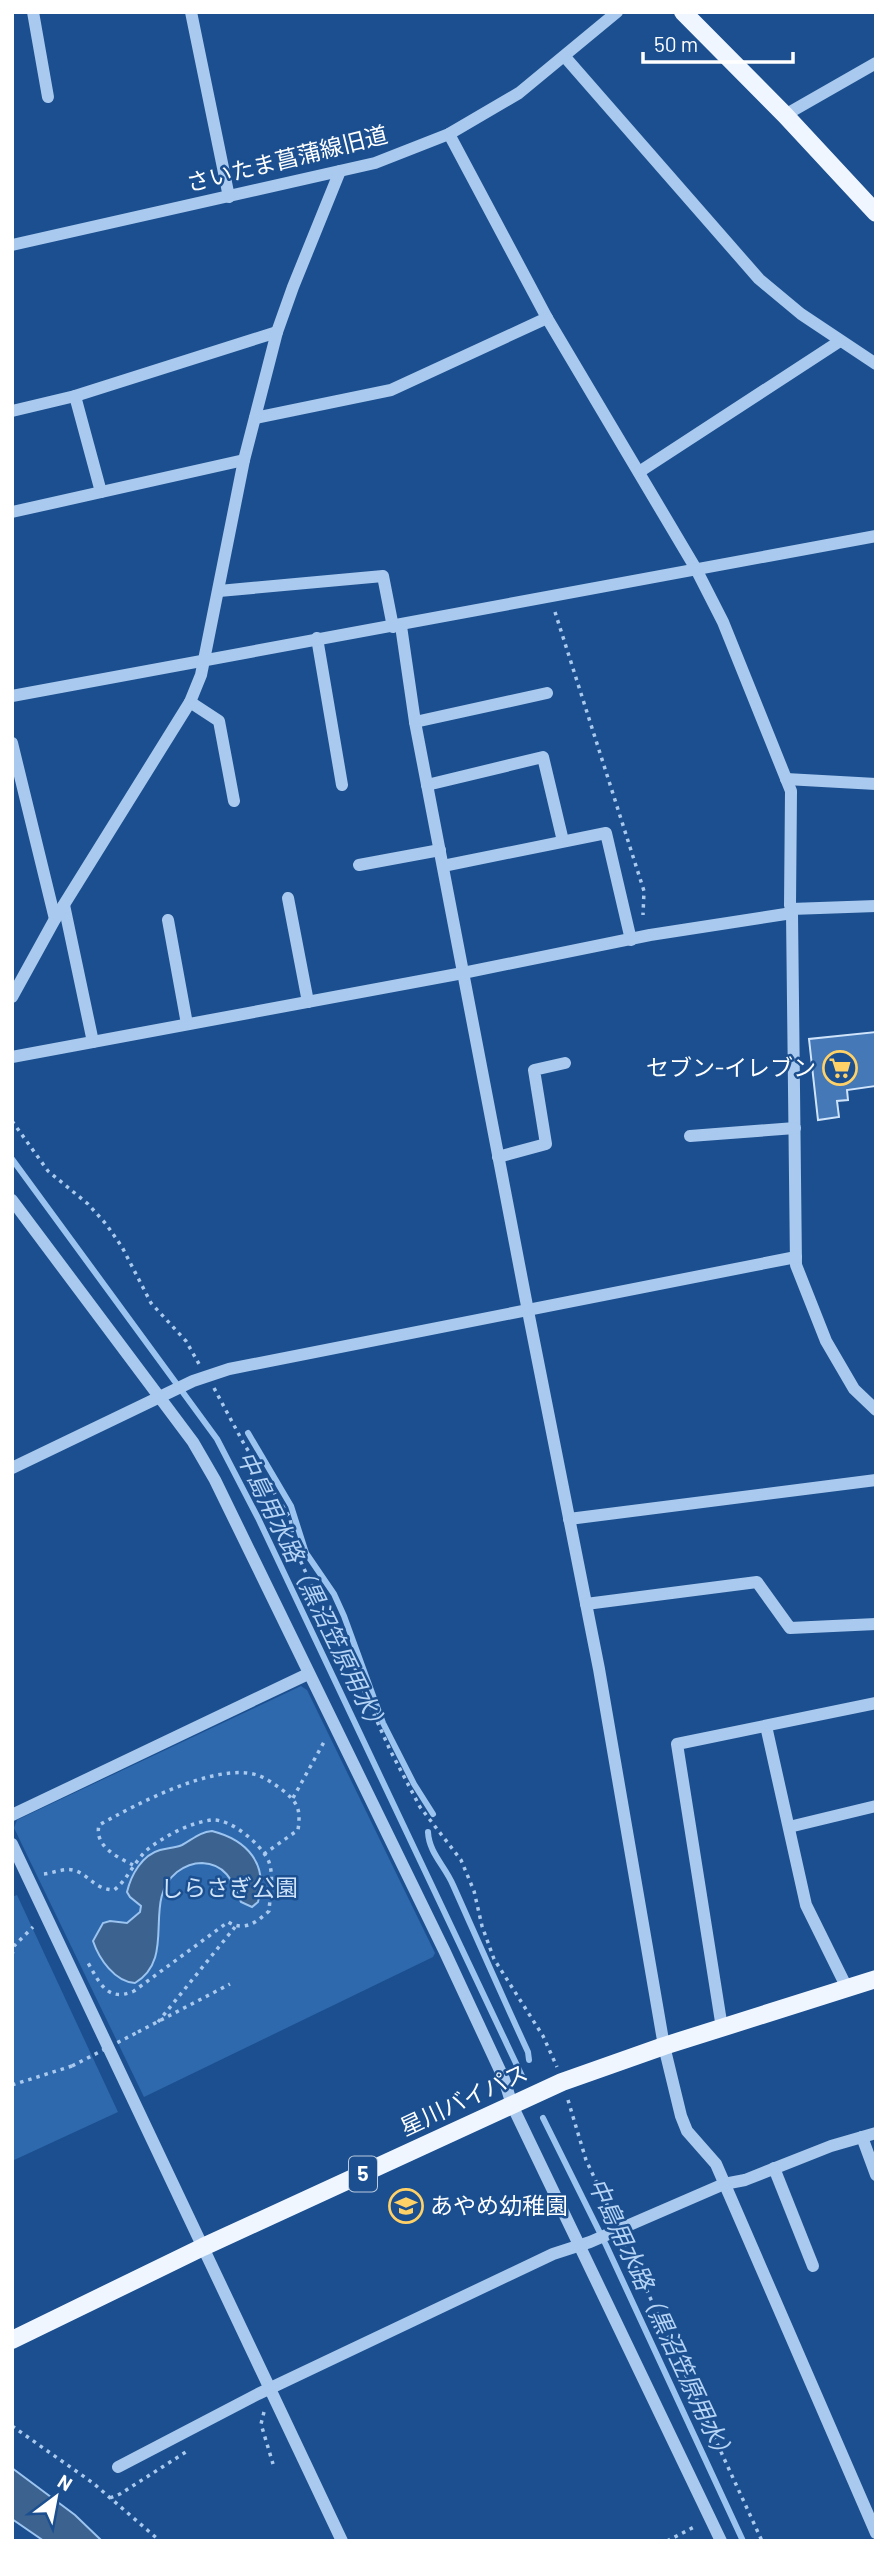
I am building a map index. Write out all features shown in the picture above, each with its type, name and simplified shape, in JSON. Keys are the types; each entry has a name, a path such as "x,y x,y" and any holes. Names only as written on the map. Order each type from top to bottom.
{"main road":[{"path":"683,12 785,115 876,214"},
{"name":"星川バイパス","path":"12,2340 203,2247 584,2073 876,1979"}],"street":[{"path":"33,12 48,97"},
{"path":"191,12 229,197"},
{"name":"さいたま菖蒲線旧道","path":"12,245 375,163 449,134 519,93 617,12"},
{"path":"565,57 759,279 801,314 876,364"},
{"path":"785,115 876,63"},
{"path":"449,134 547,318 696,569 723,622 791,791 796,1265 826,1341 853,1389 876,1410"},
{"path":"12,997 55,919 190,702 201,675 244,460 277,332 340,171"},
{"path":"255,418 391,390 547,318"},
{"path":"12,411 75,396 277,332"},
{"path":"639,472 840,341"},
{"path":"75,396 101,492"},
{"path":"12,512 244,460"},
{"path":"12,696 876,536"},
{"path":"219,591 383,576 397,626 527,1311 586,1604 664,2046 681,2116 687,2131 716,2164 876,2533"},
{"path":"317,638 342,785"},
{"path":"415,722 547,693"},
{"path":"190,702 219,721 234,801"},
{"path":"12,743 55,919"},
{"path":"427,785 543,757 563,841"},
{"path":"786,779 876,783"},
{"path":"443,866 606,833 630,938"},
{"path":"359,865 440,850"},
{"path":"288,898 308,1002"},
{"path":"64,905 93,1042"},
{"path":"12,1057 463,973 630,938 792,911 876,906"},
{"path":"168,920 187,1024"},
{"path":"498,1157 545,1144 534,1070 565,1063"},
{"path":"690,1136 795,1128"},
{"path":"12,1200 163,1396 215,1479 337,1735 444,1950 504,2079 512,2105 584,2244 721,2541"},
{"path":"12,1468 193,1381 229,1369 796,1257"},
{"path":"569,1519 876,1480"},
{"path":"586,1604 757,1582 790,1628 876,1623"},
{"path":"12,1815 308,1674"},
{"path":"722,2028 677,1744 876,1703"},
{"path":"766,1726 806,1905 847,1988"},
{"path":"789,1827 876,1805"},
{"path":"12,1844 342,2541"},
{"path":"118,2468 271,2389 553,2254 584,2244 724,2184 876,2133"},
{"path":"862,2137 876,2175"},
{"path":"774,2168 813,2266"}],"path":[{"path":"550,596 644,891 643,923 630,938"},
{"path":"12,1121 48,1171 88,1204 106,1224 122,1247 151,1303 186,1341 201,1366"},
{"path":"213,1386 289,1518 295,1549 318,1599 344,1640 390,1750 427,1819 461,1860 474,1891 482,1926 495,1959 543,2036 558,2071"},
{"path":"293,1798 324,1742 337,1735"},
{"path":"132,1865 103,1845 97,1831 99,1825 150,1797 226,1774 256,1775 271,1782 293,1798 299,1806 298,1830 264,1854"},
{"path":"45,1874 68,1869 76,1871 96,1886 114,1889 120,1885 132,1865 151,1847 187,1826 214,1820 244,1833 259,1845 270,1864 269,1910 245,1927 235,1927 228,1922 150,1982 125,1995 114,1995 107,1990 85,1956"},
{"path":"12,1955 14,1946 35,1926"},
{"path":"158,2022 235,1927"},
{"path":"12,2085 72,2066 230,1984"},
{"path":"567,2097 586,2160 762,2541"},
{"path":"265,2408 261,2424 273,2464"},
{"path":"12,2426 93,2483 160,2541"},
{"path":"667,2541 710,2519"}],"green space":[{"name":"しらさぎ公園","path":"301,1686 307,1690 435,1953 433,1957 144,2097 14,1828 17,1820"},
{"path":"17,1895 118,2112 12,2161 12,1897"}],"shaded area":[{"path":"212,1831 245,1847 258,1865 261,1888 258,1902 252,1907 241,1902 228,1876 218,1867 202,1863 183,1868 167,1884 161,1898 158,1944 155,1959 148,1972 135,1983 121,1979 104,1962 93,1941 103,1923 127,1923 140,1912 141,1906 127,1892 134,1873 148,1856 182,1845 200,1834"},
{"path":"12,2468 75,2515 102,2541 44,2541 12,2519"}],"building":[{"path":"876,1032 876,1086 847,1090 848,1100 837,1101 839,1117 818,1120 809,1039"}],"waterway":[{"name":"中島用水路（黒沼笠原用水）","path":"12,1159 217,1439 258,1518 522,2076"},
{"path":"248,1433 291,1506 306,1553 334,1594 383,1723 414,1784 433,1814"},
{"path":"428,1832 434,1853 450,1878 528,2052 529,2060"},
{"name":"中島用水路（黒沼笠原用水）","path":"543,2118 606,2245 743,2541"}],"place":[{"name":"セブン-イレブン","path":"840,1068"},
{"name":"あやめ幼稚園","path":"406,2206"}]}
